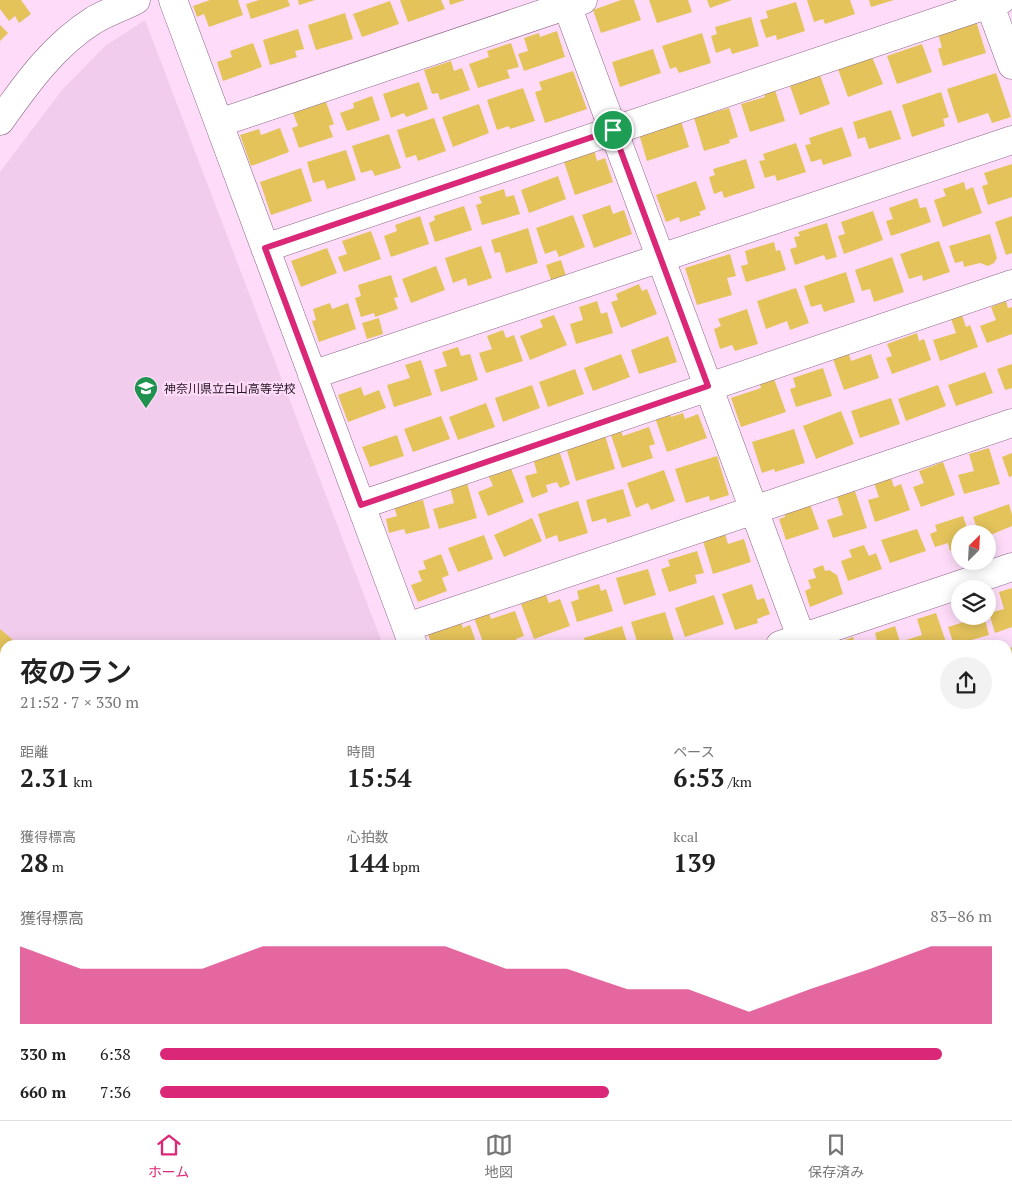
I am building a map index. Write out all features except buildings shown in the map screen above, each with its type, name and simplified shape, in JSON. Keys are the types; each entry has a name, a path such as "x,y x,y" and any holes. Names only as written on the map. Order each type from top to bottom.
{"street":[{"path":"0,121 34,74 62,44 94,20 136,0"},
{"path":"173,0 410,636 755,510 1012,423"},
{"path":"265,248 993,1 1012,65"},
{"path":"219,123 572,2 613,130 755,510 794,640"},
{"path":"312,375 1012,140"},
{"path":"361,505 1012,284"},
{"path":"804,640 1012,567"}],"shaded area":[{"name":"神奈川県立白山高等学校","path":"145,20 381,640 0,640 0,172 62,90 105,46"}],"place":[{"name":"神奈川県立白山高等学校","path":"146,409"}],"route":[{"path":"613,130 708,386 361,505 265,248 613,130"}]}
